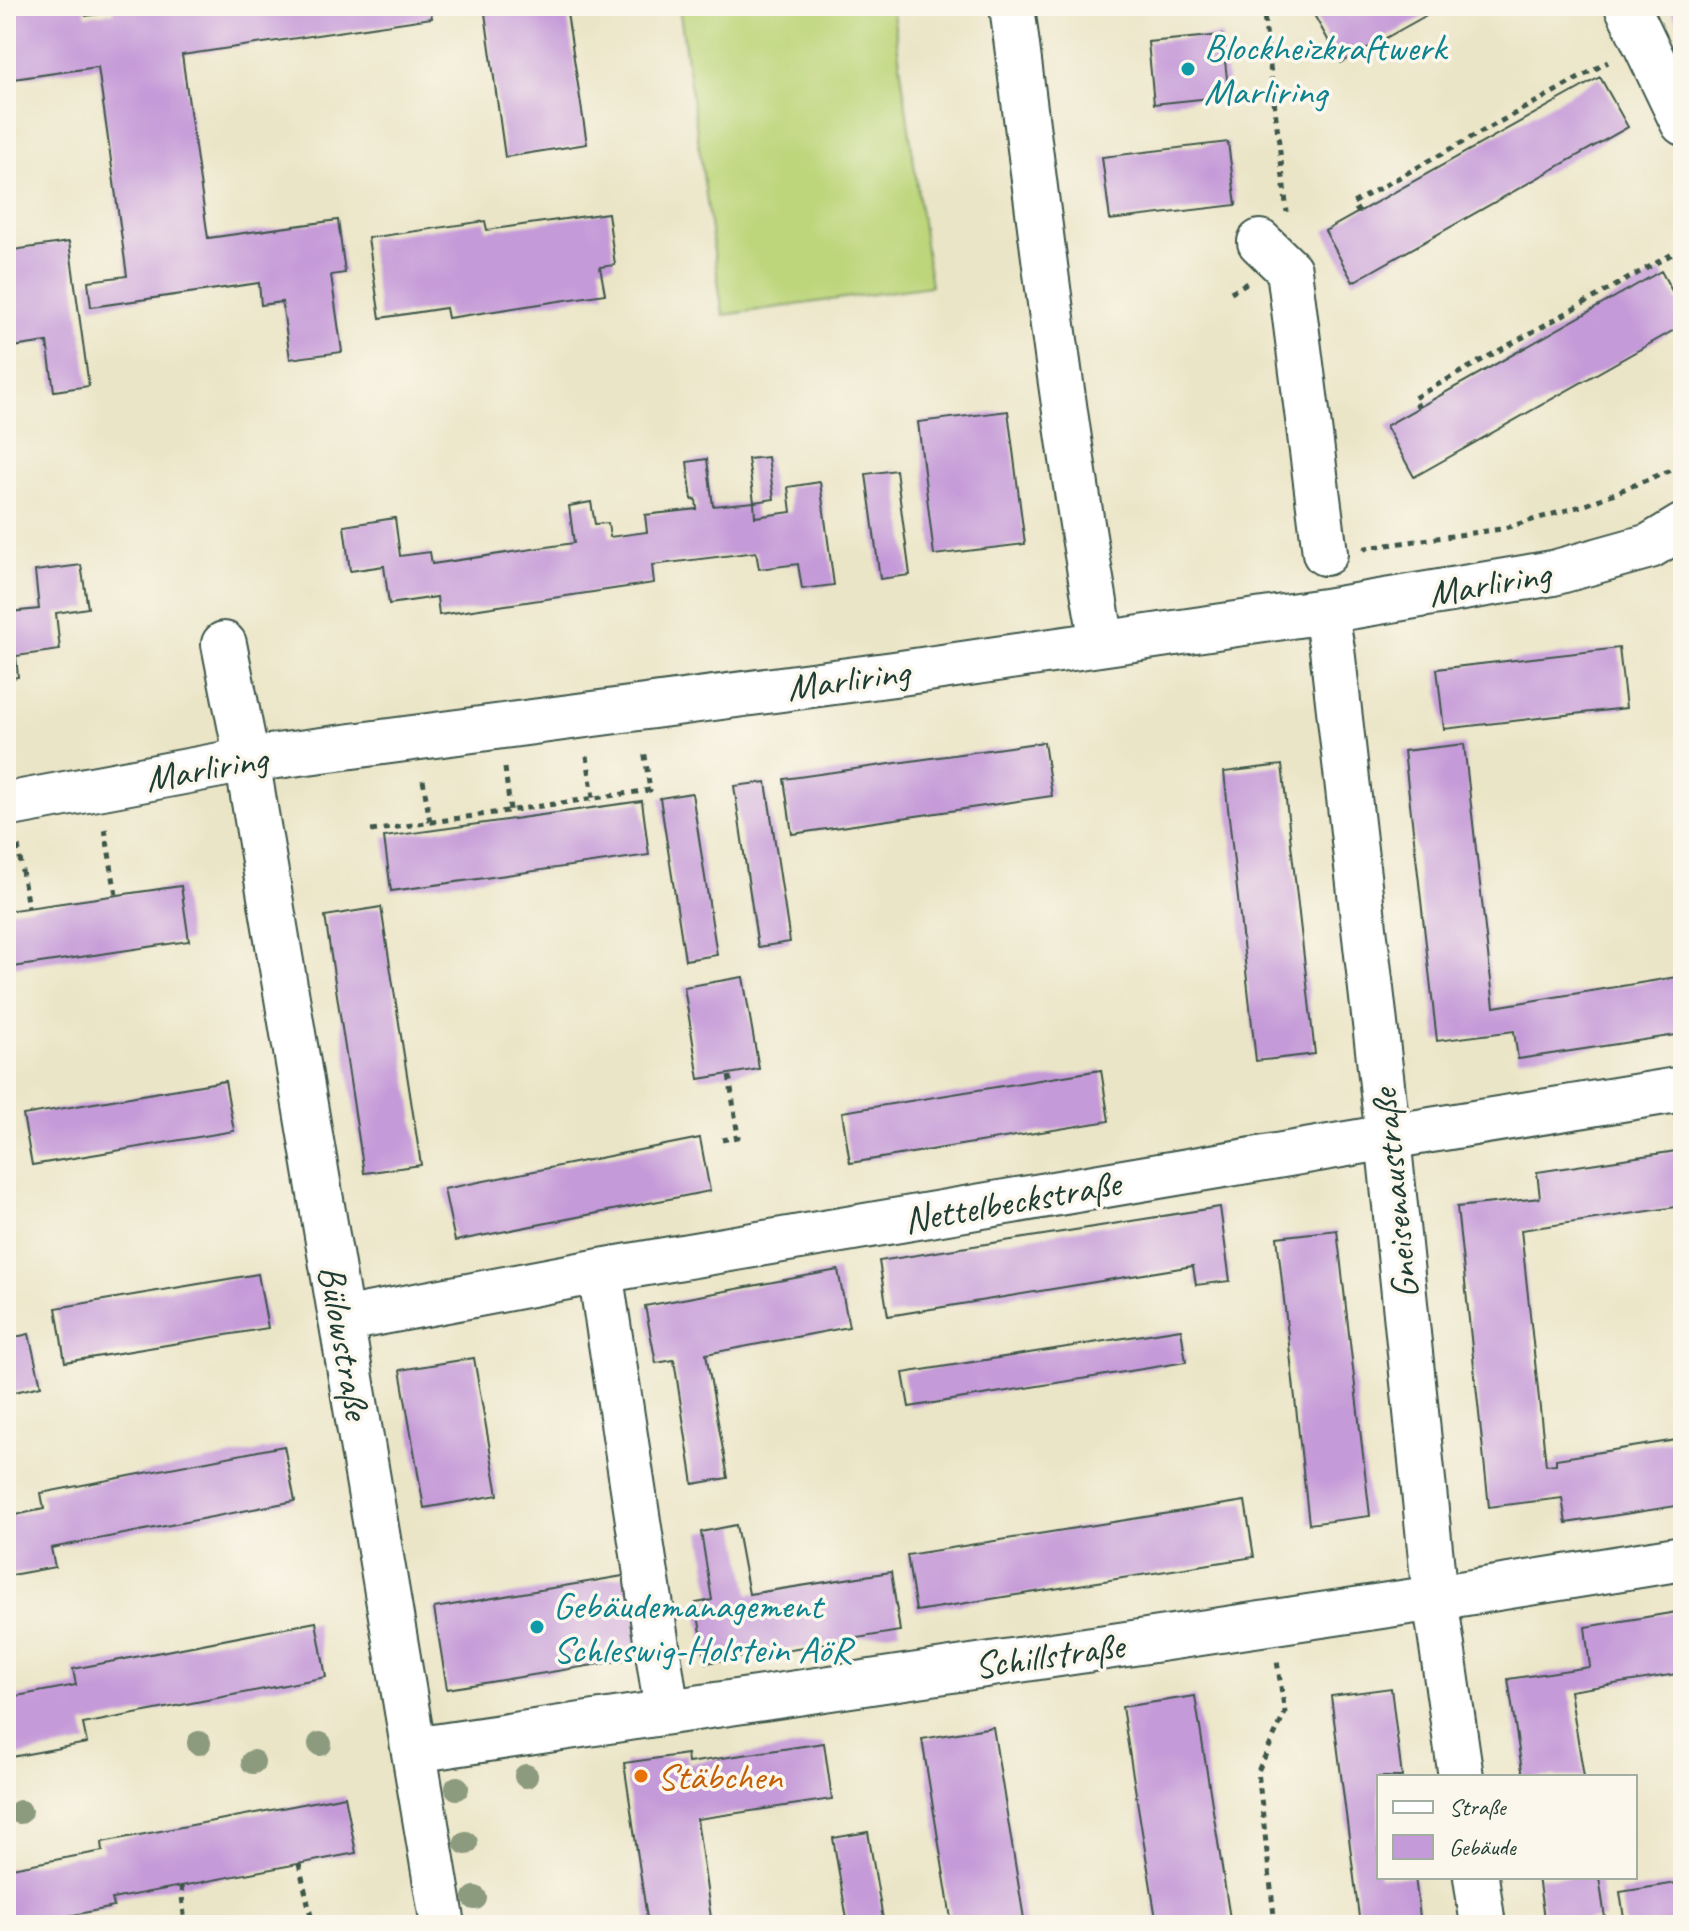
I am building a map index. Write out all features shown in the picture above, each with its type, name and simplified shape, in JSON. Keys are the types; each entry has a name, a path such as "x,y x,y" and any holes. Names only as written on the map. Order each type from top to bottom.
{"street":[{"path":"1012,6 1047,280 1102,642"},
{"path":"1636,24 1683,123"},
{"path":"1268,249 1289,270 1345,551"},
{"name":"Marliring","path":"6,805 247,760 894,674 1325,611 1553,573 1650,546 1683,526"},
{"name":"Gneisenaustraße","path":"1325,611 1332,649 1388,1137 1435,1598 1461,1775"},
{"name":"Bülowstraße","path":"224,644 247,760 443,1925"},
{"name":"Nettelbeckstraße","path":"341,1320 600,1271 1683,1089"},
{"path":"600,1271 667,1712"},
{"name":"Schillstraße","path":"414,1750 1435,1598 1683,1558"},
{"path":"1476,1879 1483,1925"}],"path":[{"path":"1231,292 1267,272 1268,249 1289,236 1263,6"},
{"path":"1359,213 1353,203 1562,87 1636,24"},
{"path":"1562,87 1567,95"},
{"path":"1494,125 1499,133"},
{"path":"1419,166 1425,175"},
{"path":"1419,408 1414,398 1683,248"},
{"path":"1623,281 1628,290"},
{"path":"1555,319 1560,328"},
{"path":"1480,361 1486,370"},
{"path":"1345,551 1501,529 1588,504 1683,465"},
{"path":"371,831 650,790 644,748"},
{"path":"587,756 593,798"},
{"path":"505,768 510,810"},
{"path":"423,780 430,822"},
{"path":"105,829 116,895"},
{"path":"18,846 28,908"},
{"path":"722,1140 738,1137 729,1074"},
{"path":"1271,1622 1285,1713 1258,1771 1275,1925"},
{"path":"299,1864 313,1925"},
{"path":"181,1886 185,1925"}],"green space":[{"path":"679,6 892,6 931,286 723,315"}],"building":[{"path":"6,6 84,6 86,16 114,12 113,6 430,6 432,18 182,55 208,238 338,220 345,273 331,275 342,352 290,359 282,302 261,305 259,283 91,307 88,281 127,276 98,67 6,80"},
{"path":"484,6 566,6 587,144 505,157"},
{"path":"1325,6 1443,6 1341,63 1313,13"},
{"path":"1669,6 1683,6 1683,32"},
{"name":"Blockheizkraftwerk Marliring","path":"1222,35 1229,96 1154,104 1148,42"},
{"path":"1600,77 1628,127 1353,282 1325,231"},
{"path":"1228,142 1236,205 1110,220 1102,157"},
{"path":"608,213 615,265 600,267 605,294 448,318 446,308 380,318 368,238 485,221 487,230"},
{"path":"69,242 89,386 54,391 47,342 6,348 6,251"},
{"path":"1661,271 1683,311 1683,325 1414,477 1386,426"},
{"path":"1008,411 1025,544 934,555 918,422"},
{"path":"768,457 774,499 754,502 748,459"},
{"path":"707,459 713,506 754,502 755,517 791,512 788,487 820,482 834,585 802,589 798,564 759,569 756,552 652,565 654,583 439,615 437,597 389,604 384,566 350,571 344,526 395,518 400,556 430,552 432,564 574,543 569,506 591,502 595,524 608,523 610,537 647,532 645,515 697,509 696,499 692,500 687,462"},
{"path":"896,470 910,575 880,579 866,474"},
{"path":"81,565 88,608 56,613 60,650 16,656 18,677 6,679 6,629 12,628 10,612 39,609 35,571"},
{"path":"1619,648 1626,708 1444,729 1437,669"},
{"path":"1044,742 1052,796 792,834 784,779"},
{"path":"1464,744 1494,1007 1683,976 1683,1034 1518,1059 1514,1031 1437,1041 1404,751"},
{"path":"1282,765 1315,1054 1256,1061 1224,772"},
{"path":"766,782 790,942 758,947 734,786"},
{"path":"692,793 717,955 685,960 660,798"},
{"path":"642,801 649,855 391,891 384,837"},
{"path":"181,886 189,941 6,968 6,911"},
{"path":"381,907 421,1165 364,1173 325,916"},
{"path":"743,977 759,1069 699,1079 684,987"},
{"path":"1101,1070 1109,1121 850,1163 842,1112"},
{"path":"225,1081 234,1131 32,1165 23,1115"},
{"path":"700,1138 710,1191 455,1241 444,1189"},
{"path":"1683,1150 1683,1206 1521,1230 1546,1465 1556,1464 1556,1459 1683,1439 1683,1505 1566,1523 1562,1498 1489,1507 1457,1207 1540,1198 1537,1172"},
{"path":"1220,1207 1230,1281 1196,1285 1193,1266 888,1316 879,1261"},
{"path":"1337,1230 1370,1516 1309,1524 1277,1237"},
{"path":"838,1270 849,1327 706,1354 728,1478 693,1484 674,1360 656,1363 645,1306"},
{"path":"258,1274 268,1328 65,1362 56,1308"},
{"path":"1181,1329 1186,1362 909,1407 903,1373"},
{"path":"29,1334 41,1386 6,1394 6,1339"},
{"path":"474,1358 498,1495 424,1508 400,1370"},
{"path":"284,1446 295,1501 51,1548 55,1567 6,1576 6,1517 44,1509 41,1493"},
{"path":"1245,1501 1254,1557 916,1611 907,1555"},
{"path":"736,1525 749,1594 891,1572 900,1631 706,1663 696,1603 712,1600 701,1532"},
{"name":"Gebäudemanagement Schleswig-Holstein AöR","path":"629,1575 643,1657 447,1689 434,1608"},
{"path":"1683,1611 1683,1673 1570,1691 1584,1775 1523,1775 1508,1679 1590,1667 1585,1627"},
{"path":"316,1622 326,1677 83,1724 87,1743 6,1758 6,1698 76,1685 73,1669"},
{"path":"1391,1688 1402,1775 1377,1775 1377,1879 1415,1879 1421,1925 1360,1925 1331,1696"},
{"path":"1195,1696 1231,1925 1157,1925 1122,1707"},
{"path":"993,1727 1025,1925 952,1925 922,1739"},
{"path":"824,1743 832,1799 697,1819 712,1925 648,1925 624,1763 687,1754 688,1763"},
{"path":"345,1796 356,1853 112,1899 114,1907 22,1925 6,1925 6,1869 103,1851 102,1842"},
{"path":"868,1832 884,1925 848,1925 833,1838"},
{"path":"1538,1879 1599,1879 1605,1918 1545,1925"},
{"path":"1683,1882 1683,1925 1625,1925 1620,1892"}],"place":[{"name":"Blockheizkraftwerk Marliring","path":"1188,69"},
{"name":"Gebäudemanagement Schleswig-Holstein AöR","path":"537,1627"},
{"name":"Stäbchen","path":"641,1776"}]}
